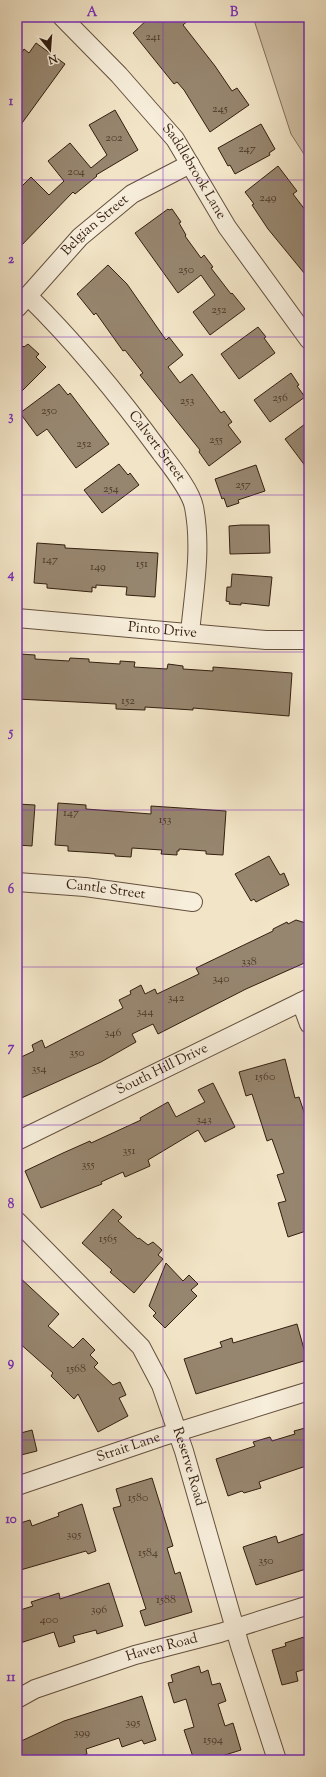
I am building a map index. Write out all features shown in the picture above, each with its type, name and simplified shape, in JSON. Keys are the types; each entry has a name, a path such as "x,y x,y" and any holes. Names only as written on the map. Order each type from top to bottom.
{"street":[{"name":"Saddlebrook Lane","path":"62,17 108,63 175,139 227,227 309,340"},
{"name":"Belgian Street","path":"22,302 80,237 132,194 190,164"},
{"name":"Calvert Street","path":"22,302 59,327 97,371 179,477 194,505 199,547 190,633"},
{"name":"Pinto Drive","path":"17,618 266,640 309,640"},
{"name":"Cantle Street","path":"17,882 85,887 193,902"},
{"path":"305,1000 309,1024"},
{"name":"South Hill Drive","path":"17,1141 305,1000"},
{"name":"Reserve Road","path":"17,1221 141,1347 161,1385 178,1433 235,1628 277,1760"},
{"name":"Strait Lane","path":"17,1486 309,1392"},
{"name":"Haven Road","path":"17,1699 35,1690 136,1655 235,1628 309,1605"}],"shaded area":[{"path":"253,17 309,17 309,162 291,134"}],"building":[{"path":"150,17 192,17 183,25 215,66 232,91 237,88 249,105 210,132 184,90 177,82 174,84 133,33"},
{"path":"36,43 65,64 17,130 17,60 24,49 29,53"},
{"path":"115,110 138,150 96,175 97,176 75,194 73,192 17,250 17,191 31,177 49,195 64,181 48,161 70,143 91,168 107,155 89,125"},
{"path":"261,124 275,149 269,153 270,155 235,174 230,165 228,166 218,148"},
{"path":"278,166 297,191 293,194 309,215 309,279 268,229 252,205 254,204 245,192"},
{"path":"168,209 172,209 181,222 179,223 186,235 185,236 201,258 204,255 213,267 211,268 231,294 232,293 245,309 210,335 193,312 215,295 201,275 178,293 135,233"},
{"path":"108,265 127,284 166,340 169,337 183,355 168,367 180,383 192,374 221,413 224,411 232,422 228,425 241,442 209,466 199,452 200,450 140,375 143,373 125,350 123,351 96,313 94,315 77,294"},
{"path":"258,327 266,337 264,338 275,353 239,379 221,354"},
{"path":"28,344 39,354 36,357 46,367 17,396 17,351"},
{"path":"291,373 299,385 297,386 305,397 270,422 254,400"},
{"path":"59,384 68,395 70,393 109,444 76,468 47,429 37,436 20,413"},
{"path":"309,421 309,471 285,439"},
{"path":"119,464 128,475 130,473 139,485 102,513 84,490"},
{"path":"256,465 265,491 238,500 239,503 227,507 224,498 222,499 215,479"},
{"path":"269,525 270,553 230,554 229,526"},
{"path":"37,543 65,545 65,548 158,553 155,597 126,595 127,587 96,585 96,588 92,587 92,592 47,588 47,584 34,583"},
{"path":"232,574 272,577 269,606 241,603 241,605 229,604 230,602 226,601 227,587 231,587"},
{"path":"20,654 35,655 35,659 69,661 70,658 89,659 89,662 120,664 120,661 135,662 134,667 167,669 168,664 183,666 183,669 213,671 213,667 292,673 289,716 193,708 193,710 145,707 145,710 116,709 116,704 17,699"},
{"path":"58,803 86,805 86,809 151,814 151,806 226,811 223,855 206,854 206,851 179,849 179,851 177,851 177,855 161,854 162,850 132,848 131,857 115,856 115,854 68,851 68,846 55,845"},
{"path":"17,804 35,805 32,846 17,845"},
{"path":"269,856 280,875 284,873 289,885 256,902 254,899 251,901 235,874"},
{"path":"296,920 309,924 309,961 246,989 158,1034 153,1024 132,1034 136,1042 101,1062 17,1100 17,1059 34,1051 32,1045 42,1040 45,1048 123,1008 119,1000 131,994 130,991 141,985 145,994 155,989 157,994 199,974 196,968 273,931 273,929 287,922 288,924"},
{"path":"285,1059 295,1098 299,1097 309,1127 309,1230 288,1237 278,1203 286,1201 277,1175 284,1173 272,1139 267,1141 252,1094 246,1096 239,1072"},
{"path":"213,1083 235,1127 205,1142 198,1130 148,1160 150,1166 125,1177 123,1172 101,1182 102,1184 41,1208 25,1171 90,1141 91,1143 141,1120 140,1118 168,1102 176,1117 205,1102 198,1090"},
{"path":"113,1209 122,1217 118,1221 138,1239 139,1238 148,1245 153,1242 162,1250 158,1255 163,1259 134,1293 110,1272 112,1270 82,1243"},
{"path":"166,1263 183,1281 189,1275 198,1284 191,1290 197,1296 165,1328 153,1316 156,1313 149,1306"},
{"path":"17,1275 59,1314 48,1326 73,1348 83,1338 95,1350 90,1355 98,1363 94,1367 113,1385 120,1382 126,1395 119,1398 128,1416 98,1432 78,1394 74,1399 51,1376 53,1373 17,1341"},
{"path":"297,1324 307,1360 196,1394 184,1359 222,1347 220,1342 232,1338 233,1343"},
{"path":"309,1427 309,1465 259,1482 261,1488 244,1493 242,1491 228,1496 216,1459 255,1446 253,1442 270,1437 272,1441 295,1434 294,1431"},
{"path":"32,1430 37,1451 17,1456 17,1434"},
{"path":"152,1478 173,1546 167,1548 175,1574 180,1572 192,1612 145,1626 140,1611 146,1609 113,1508 121,1506 116,1489"},
{"path":"82,1504 96,1551 88,1554 86,1551 17,1571 17,1524 30,1520 32,1526 59,1516 58,1513"},
{"path":"309,1532 309,1568 256,1585 243,1547 276,1536 278,1543"},
{"path":"109,1583 123,1626 97,1634 96,1630 73,1636 75,1642 59,1647 54,1632 17,1644 17,1611 33,1606 31,1602 59,1593 60,1599"},
{"path":"304,1637 309,1657 309,1668 296,1672 298,1681 282,1685 272,1650 286,1646 285,1643"},
{"path":"199,1666 201,1673 208,1670 212,1685 220,1683 226,1701 218,1704 225,1726 233,1723 241,1750 209,1760 194,1760 184,1730 194,1727 186,1699 174,1703 168,1683 173,1682 171,1675"},
{"path":"142,1696 156,1740 144,1744 142,1740 122,1747 119,1738 86,1749 87,1754 69,1760 21,1760 17,1752 17,1743 64,1721"}]}
